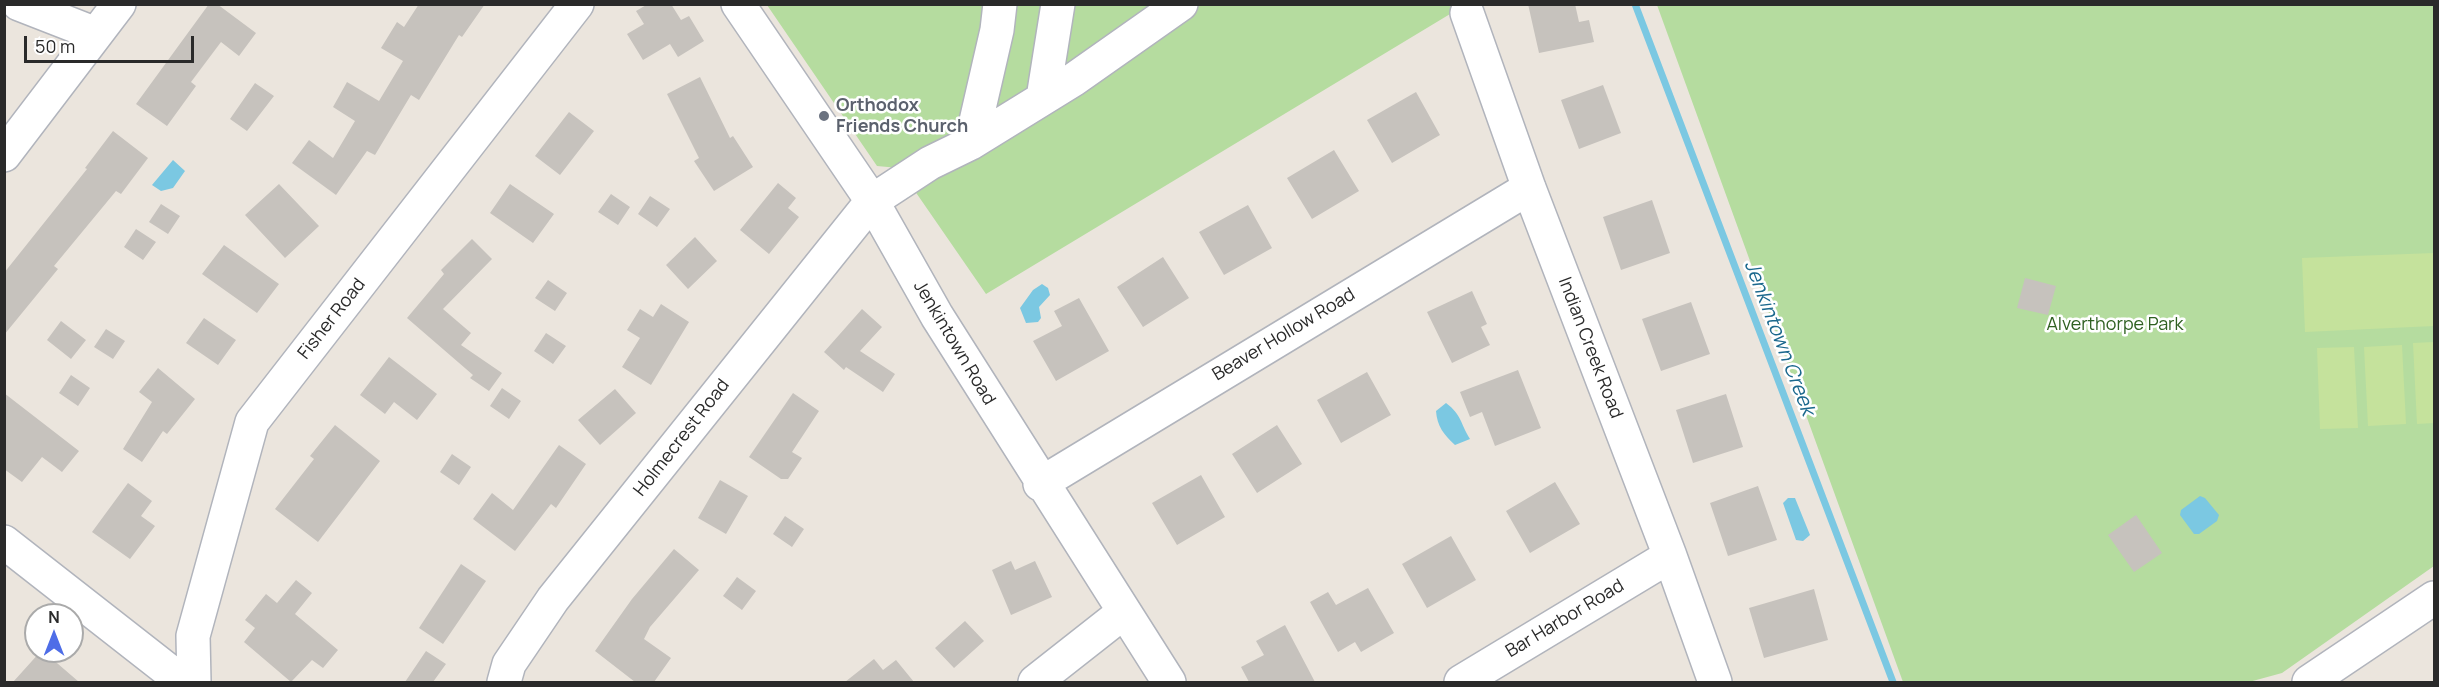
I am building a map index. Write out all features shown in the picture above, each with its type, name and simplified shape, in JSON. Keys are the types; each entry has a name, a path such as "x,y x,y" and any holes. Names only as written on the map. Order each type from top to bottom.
{"street":[{"path":"19,4 96,34"},
{"path":"4,155 119,4"},
{"name":"Fisher Road","path":"194,682 194,636 252,422 577,4"},
{"path":"971,143 997,30 1000,4"},
{"path":"1043,98 1058,4"},
{"name":"Holmecrest Road","path":"504,682 509,664 553,599 872,201 930,163 971,143 1043,98 1181,4"},
{"name":"Jenkintown Road","path":"739,5 872,201 937,316 1040,484 1169,682"},
{"name":"Indian Creek Road","path":"1467,13 1529,188 1670,556 1715,682"},
{"name":"Beaver Hollow Road","path":"1040,484 1529,188"},
{"path":"4,542 183,682"},
{"name":"Bar Harbor Road","path":"1461,682 1670,556"},
{"path":"2309,682 2434,598"},
{"path":"1035,682 1124,612"}],"green space":[{"path":"767,5 1465,5 986,294 899,168 877,166"},
{"name":"Alverthorpe Park","path":"1657,5 2434,5 2434,566 2282,673 2249,682 1903,682"},
{"path":"2434,253 2434,326 2305,332 2302,258"},
{"path":"2434,342 2434,423 2417,424 2413,343"},
{"path":"2402,345 2406,424 2368,426 2364,347"},
{"path":"2354,347 2358,428 2320,429 2317,348"}],"water":[{"path":"173,160 185,171 173,188 161,191 152,185"},
{"path":"1042,284 1048,288 1050,295 1039,307 1041,318 1038,322 1026,323 1020,308 1033,290"},
{"path":"1446,403 1458,415 1470,439 1455,445 1442,430 1436,411"},
{"path":"2200,496 2205,498 2219,515 2217,521 2199,534 2194,534 2180,515 2181,510"},
{"path":"1788,498 1795,498 1810,535 1803,541 1796,540 1783,503"}],"building":[{"path":"209,4 217,4 256,33 239,56 221,42 191,82 196,86 167,126 136,104"},
{"path":"419,4 485,4 462,37 459,35 419,100 411,95 375,155 367,151 336,195 292,163 309,140 333,158 355,121 333,107 347,82 379,101 403,61 381,48 397,22 404,27"},
{"path":"648,4 671,4 681,20 689,16 704,41 678,57 670,44 643,60 627,34 644,24 636,11"},
{"path":"1528,4 1575,4 1579,22 1589,20 1594,42 1539,53"},
{"path":"700,77 730,138 733,136 753,167 714,191 694,161 699,158 667,94"},
{"path":"255,83 274,96 247,131 230,119"},
{"path":"1603,85 1621,133 1579,149 1561,100"},
{"path":"1416,92 1440,135 1392,163 1367,120"},
{"path":"569,112 594,131 560,175 535,156"},
{"path":"113,131 148,158 121,194 116,191 54,266 58,269 4,335 4,273 87,169 85,168"},
{"path":"1334,150 1359,191 1312,219 1287,178"},
{"path":"778,183 796,198 788,208 799,217 769,254 740,230"},
{"path":"279,184 319,226 285,258 245,215"},
{"path":"510,184 554,214 533,243 490,213"},
{"path":"611,194 630,207 618,225 598,212"},
{"path":"650,196 670,209 657,227 638,214"},
{"path":"1652,200 1670,253 1621,270 1603,217"},
{"path":"161,204 180,216 168,234 149,222"},
{"path":"1248,205 1272,248 1224,275 1199,232"},
{"path":"136,229 156,242 143,260 124,247"},
{"path":"695,237 717,261 688,289 666,265"},
{"path":"472,239 492,259 443,309 471,333 461,345 502,373 489,391 470,378 473,375 407,318 444,274 441,270"},
{"path":"224,245 279,284 257,313 202,274"},
{"path":"1163,257 1189,298 1143,327 1117,287"},
{"path":"2025,278 2056,286 2048,315 2017,308"},
{"path":"548,280 567,293 555,311 535,298"},
{"path":"1472,291 1487,324 1481,327 1490,345 1452,363 1427,312"},
{"path":"1079,298 1109,351 1056,381 1033,341 1062,326 1054,311"},
{"path":"1691,302 1710,354 1661,371 1642,319"},
{"path":"661,304 689,322 651,385 622,367 640,338 627,330 640,309 653,317"},
{"path":"862,309 882,327 860,351 895,374 883,392 846,367 844,370 824,352"},
{"path":"204,318 236,340 218,365 186,343"},
{"path":"61,321 86,340 71,359 47,340"},
{"path":"106,329 125,341 113,359 94,347"},
{"path":"546,333 566,346 553,364 534,351"},
{"path":"389,357 437,394 417,420 394,402 385,414 360,395"},
{"path":"158,368 195,399 167,434 163,431 142,462 123,449 152,402 139,392"},
{"path":"1518,370 1541,428 1495,446 1482,412 1470,417 1460,392"},
{"path":"1367,372 1391,415 1341,443 1317,400"},
{"path":"71,375 90,388 78,406 59,393"},
{"path":"502,388 521,401 509,419 490,406"},
{"path":"615,389 636,413 600,445 578,420"},
{"path":"4,393 79,451 62,472 42,457 22,482 4,469"},
{"path":"793,393 819,411 792,452 802,458 788,479 781,479 749,457"},
{"path":"1726,394 1743,447 1693,463 1676,410"},
{"path":"335,425 380,461 318,542 275,509 314,459 310,456"},
{"path":"1277,425 1302,464 1257,493 1232,454"},
{"path":"559,445 586,464 556,508 551,504 515,551 473,519 492,493 513,510"},
{"path":"452,454 471,467 459,485 440,472"},
{"path":"1201,475 1225,517 1177,545 1152,503"},
{"path":"720,480 748,496 726,534 698,518"},
{"path":"1555,482 1580,524 1530,553 1506,511"},
{"path":"128,483 152,501 141,516 155,526 130,559 92,532"},
{"path":"1758,486 1777,540 1728,556 1710,503"},
{"path":"2136,515 2162,553 2134,572 2108,535"},
{"path":"785,516 804,529 792,547 773,534"},
{"path":"1451,536 1476,580 1427,608 1402,564"},
{"path":"674,549 699,570 650,627 644,639 671,658 654,682 635,682 595,651 632,599"},
{"path":"1011,561 1015,570 1035,561 1052,597 1011,615 992,570"},
{"path":"461,564 486,581 443,644 419,628"},
{"path":"737,577 756,591 742,610 723,596"},
{"path":"296,580 312,593 295,614 338,650 323,668 312,660 291,682 244,642 255,628 245,620 266,594 277,603"},
{"path":"1368,588 1394,633 1361,652 1355,642 1338,652 1310,602 1328,592 1336,605"},
{"path":"1814,589 1828,640 1764,658 1749,608"},
{"path":"965,621 984,641 954,668 935,648"},
{"path":"1285,625 1315,682 1249,682 1241,667 1264,655 1256,641"},
{"path":"426,651 446,664 433,682 405,682"},
{"path":"874,659 883,670 896,660 914,682 845,682"},
{"path":"30,663 57,663 79,682 13,682"}],"waterway":[{"name":"Jenkintown Creek","path":"1635,4 1893,682"}],"place":[{"name":"Orthodox Friends Church","path":"824,116"}]}
